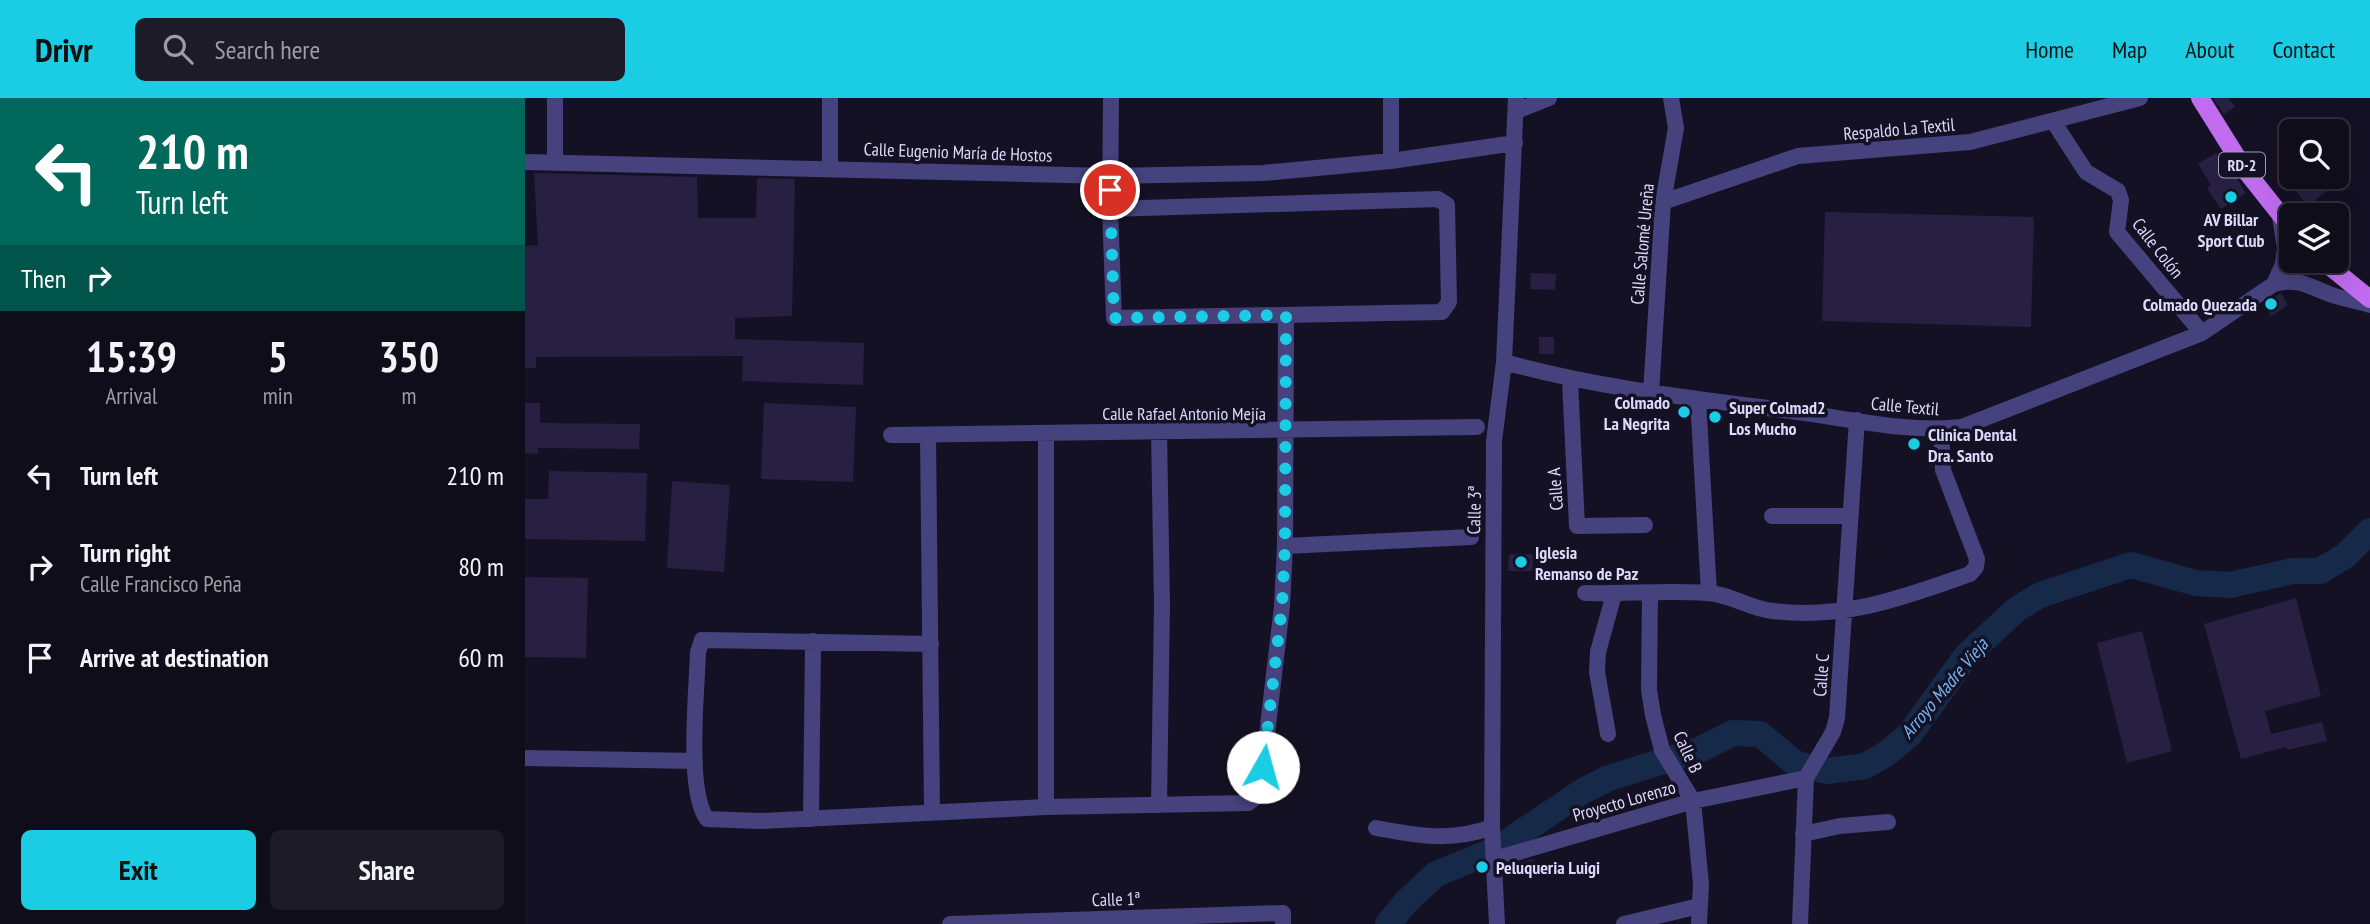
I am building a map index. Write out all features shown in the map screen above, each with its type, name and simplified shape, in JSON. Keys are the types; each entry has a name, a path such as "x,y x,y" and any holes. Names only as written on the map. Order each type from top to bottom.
{"main road":[{"name":"RD-2","path":"2200,98 2245,170 2279,214"},
{"path":"2338,273 2370,299"}],"street":[{"path":"555,98 555,162"},
{"path":"830,98 831,167"},
{"path":"1110,209 1438,199 1446,202 1449,302 1442,312 1114,318 1110,209 1111,98"},
{"path":"1391,98 1391,161"},
{"path":"1516,104 1549,98"},
{"name":"Calle Salomé Ureña","path":"1651,393 1663,202 1676,128 1671,98"},
{"name":"Respaldo La Textil","path":"1663,202 1798,156 1970,142 2140,98"},
{"name":"Calle 3ª","path":"1497,924 1492,831 1494,441 1504,362 1516,104"},
{"name":"Calle Colón","path":"2053,121 2086,172 2118,191 2121,200 2116,222 2117,232 2202,333"},
{"name":"Calle Eugenio María de Hostos","path":"525,162 831,167 1111,176 1263,173 1391,161 1514,144"},
{"path":"2274,284 2279,273"},
{"path":"2274,284 2290,279 2301,281 2333,295 2370,305"},
{"name":"Calle Textil","path":"1504,362 1570,381 1651,393 1857,420 1941,429 1962,427 2202,333 2274,284"},
{"path":"931,644 702,640 698,652 696,797 707,819 719,822 1046,807 1248,803 1260,794 1282,606 1285,546 1286,315"},
{"name":"Calle A","path":"1570,381 1577,526 1645,525"},
{"path":"1698,399 1709,593"},
{"name":"Calle C","path":"1800,924 1806,778 1833,733 1837,718 1857,420"},
{"name":"Calle Rafael Antonio Mejía","path":"891,435 1477,427"},
{"path":"1585,593 1709,593 1733,597 1762,610 1845,610 1877,607 1970,574 1976,567 1974,545 1943,470 1941,429"},
{"path":"1159,431 1162,604 1159,805"},
{"path":"1046,807 1047,434"},
{"path":"928,435 932,812"},
{"path":"1772,516 1850,516"},
{"path":"1285,546 1471,537"},
{"path":"1608,734 1597,671 1598,652 1614,594"},
{"name":"Calle B","path":"1650,594 1649,690 1663,750 1671,768 1693,801 1701,884 1699,924"},
{"path":"811,819 813,641"},
{"path":"525,758 695,761"},
{"name":"Proyecto Lorenzo","path":"1495,859 1693,801 1806,778"},
{"path":"1803,834 1840,826 1888,822"},
{"path":"1376,828 1437,838 1492,831"},
{"path":"1624,924 1699,906"},
{"name":"Calle 1ª","path":"950,924 1283,919"}],"building":[{"path":"2213,98 2229,98 2235,107 2224,114"},
{"path":"2216,153 2228,174 2232,171 2246,193 2221,209 2207,188 2211,185 2198,164"},
{"path":"534,173 697,177 698,218 756,218 757,178 795,179 792,316 735,318 735,339 864,343 863,385 742,381 743,356 536,357 536,368 525,368 525,246 538,245"},
{"path":"2294,189 2329,189 2312,203 2306,203"},
{"path":"1825,212 2034,217 2031,327 1822,321"},
{"path":"1531,273 1556,274 1555,290 1530,289"},
{"path":"2281,293 2288,305 2271,316 2264,304"},
{"path":"1539,337 1554,337 1554,354 1539,354"},
{"path":"525,403 540,403 540,423 640,424 639,449 538,448 538,454 525,453"},
{"path":"764,403 856,407 853,482 761,479"},
{"path":"549,471 647,473 645,541 525,539 525,499 548,499"},
{"path":"672,481 730,485 724,572 667,568"},
{"name":"Iglesia Remanso de Paz","path":"1509,554 1533,554 1533,571 1508,571"},
{"path":"525,577 588,578 586,658 525,657"},
{"path":"2296,598 2321,696 2265,711 2271,734 2322,722 2327,741 2287,750 2286,747 2241,759 2204,624"},
{"path":"2142,631 2172,751 2127,763 2097,643"},
{"path":"1534,859 1538,872 1522,877 1518,863"}],"waterway":[{"name":"Arroyo Madre Vieja","path":"1388,924 1406,902 1436,874 1495,850 1583,791 1609,778 1699,750 1733,733 1760,734 1796,764 1827,771 1865,766 1886,754 1909,735 1967,655 2017,609 2040,595 2131,565 2196,583 2230,585 2293,571 2320,571 2345,556 2370,531"}],"place":[{"name":"AV Billar Sport Club","path":"2231,197"},
{"name":"Colmado Quezada","path":"2271,304"},
{"name":"Colmado La Negrita","path":"1684,412"},
{"name":"Super Colmad2 Los Mucho","path":"1715,417"},
{"name":"Clinica Dental Dra. Santo","path":"1914,444"},
{"name":"Iglesia Remanso de Paz","path":"1521,562"},
{"name":"Peluqueria Luigi","path":"1482,867"}],"route":[{"path":"1110,190 1114,318 1286,315 1285,546 1282,606 1263,767"}]}
